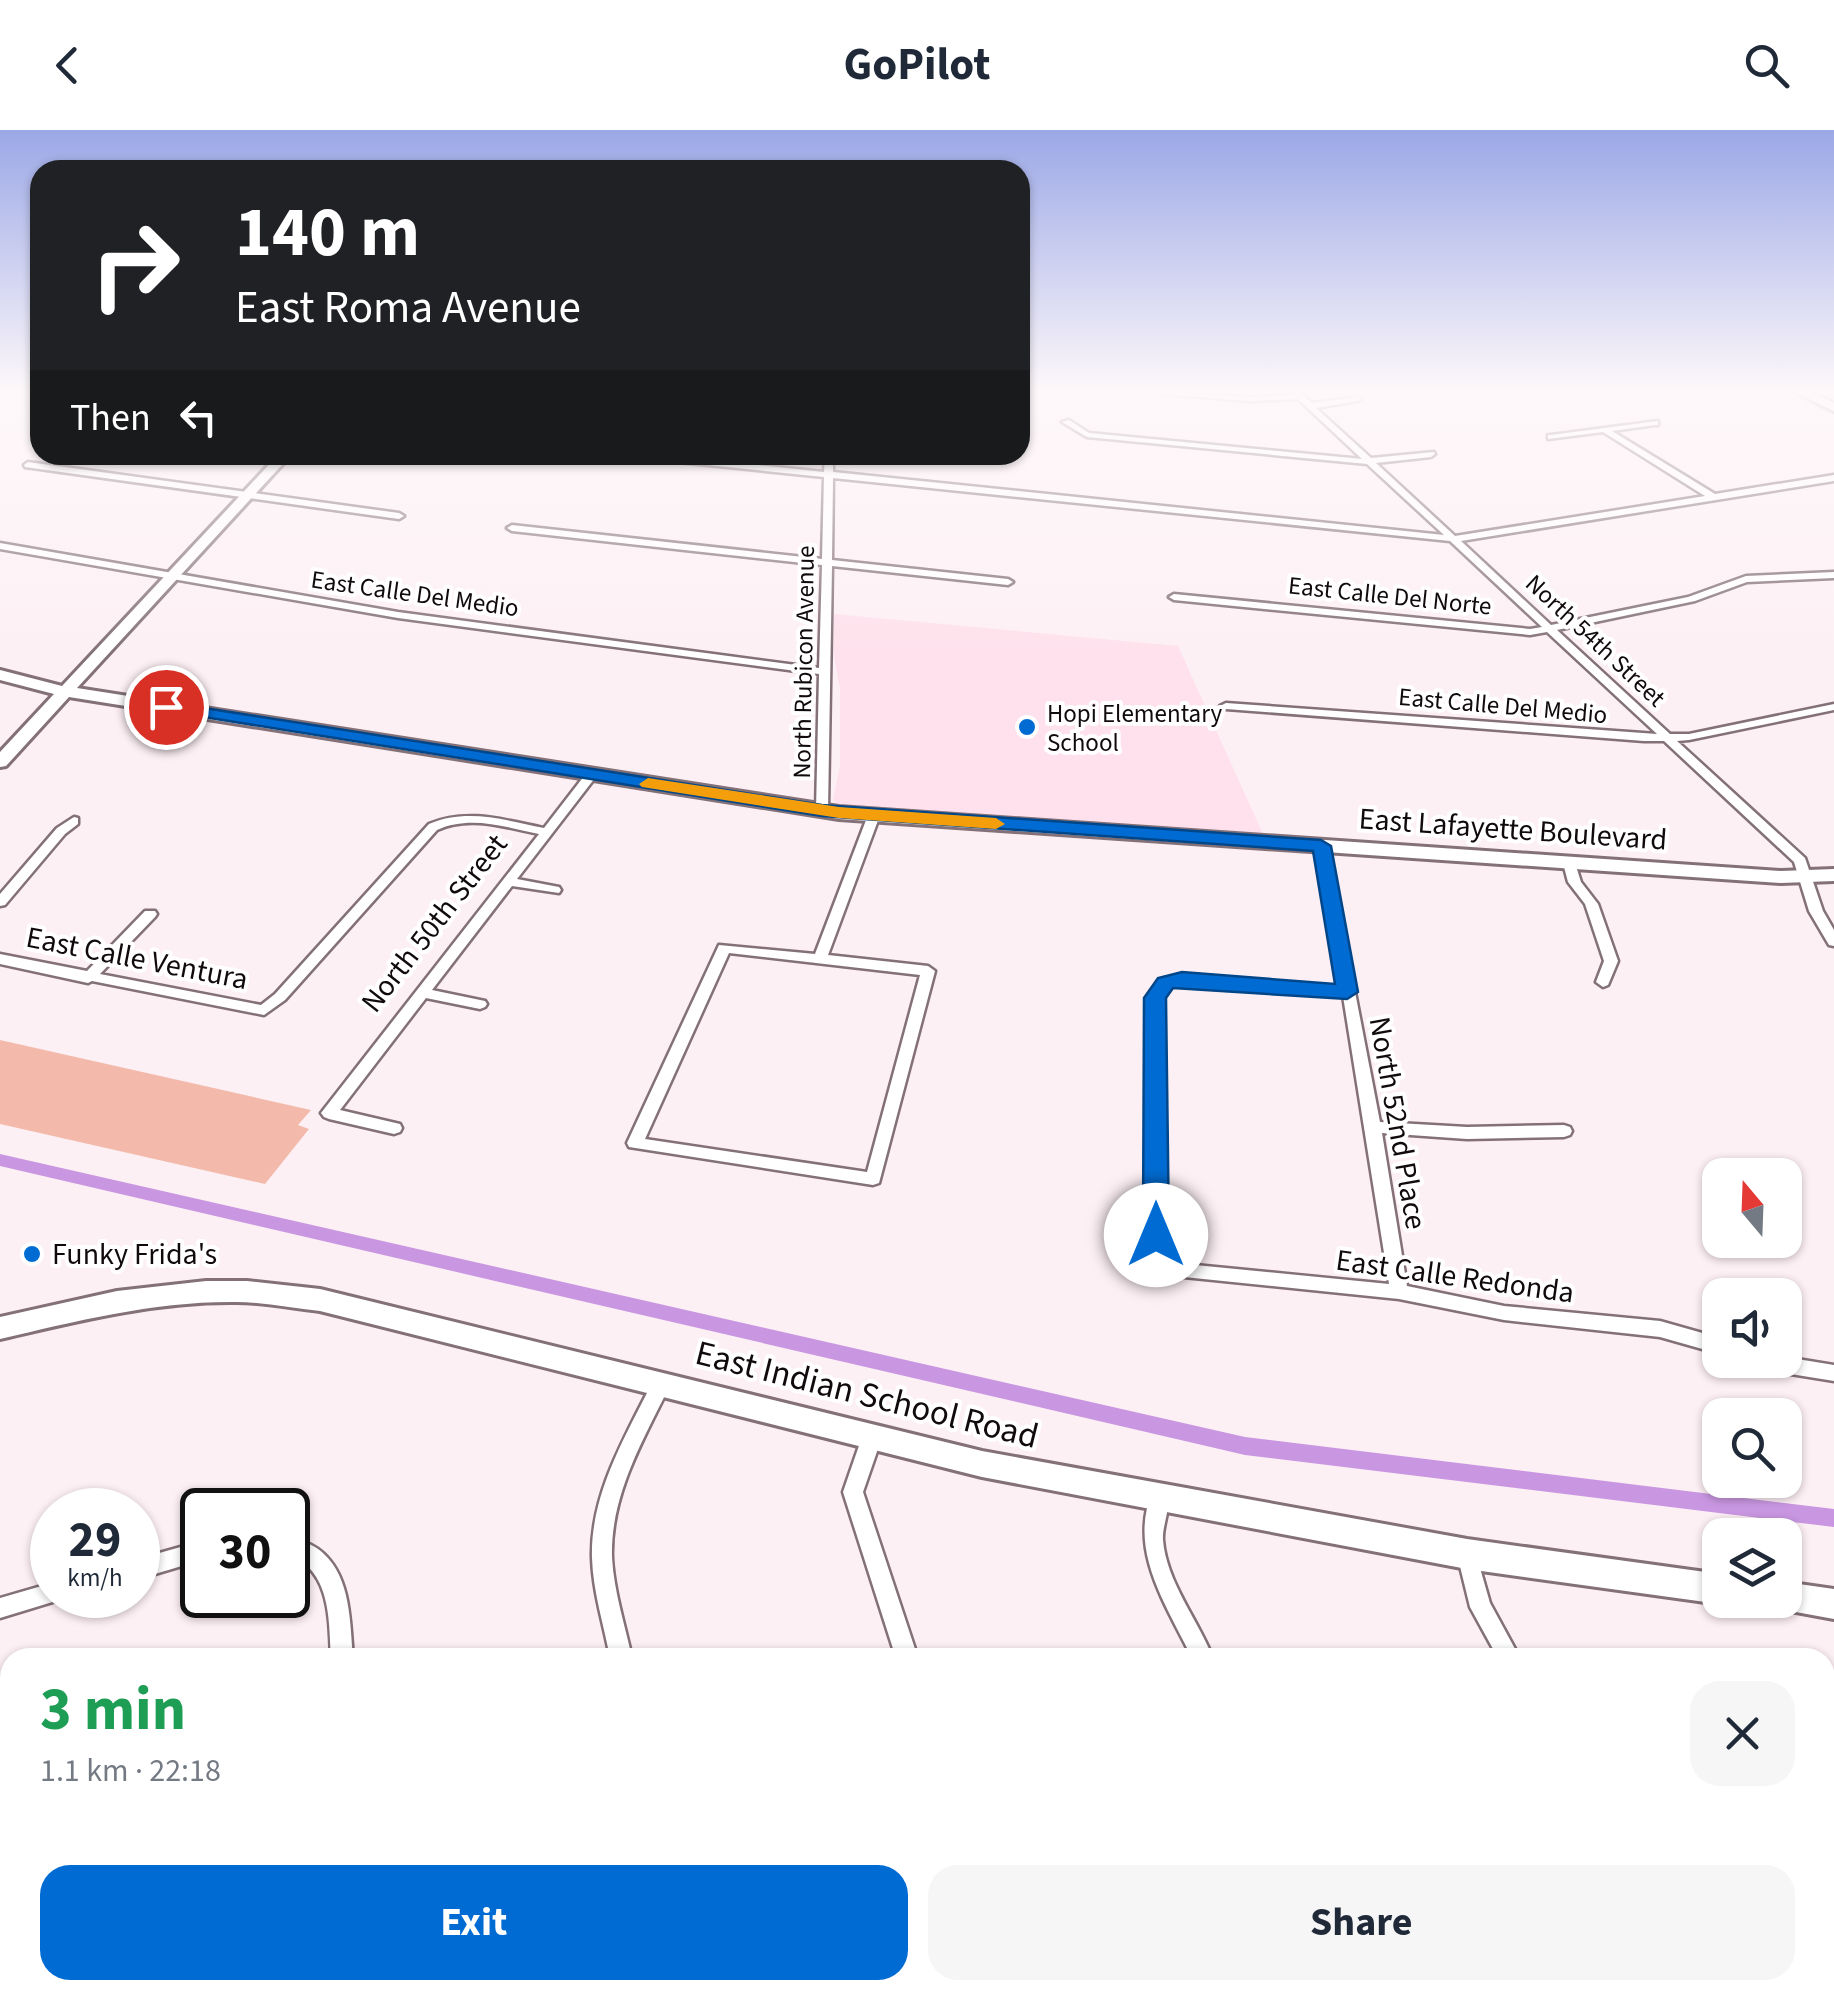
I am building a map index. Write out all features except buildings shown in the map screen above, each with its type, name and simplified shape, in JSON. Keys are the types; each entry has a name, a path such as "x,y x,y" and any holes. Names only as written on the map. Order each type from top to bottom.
{"street":[{"path":"121,479 399,516"},
{"path":"0,762 264,479"},
{"name":"North Rubicon Avenue","path":"822,811 829,479"},
{"path":"870,479 1454,539 1827,479"},
{"name":"North 54th Street","path":"1389,479 1800,861 1816,911 1834,942"},
{"path":"1684,479 1714,498"},
{"path":"512,528 1008,582"},
{"name":"East Calle Del Medio","path":"0,546 396,614 826,672"},
{"name":"East Calle Del Norte","path":"1174,597 1530,632 1691,600 1746,579 1834,575"},
{"name":"East Lafayette Boulevard","path":"0,676 68,692 822,811 1569,863 1806,878 1834,876"},
{"name":"East Calle Del Medio","path":"1226,706 1668,738 1834,708"},
{"name":"North 50th Street","path":"394,1128 329,1113 592,774"},
{"path":"820,959 874,815"},
{"name":"East Calle Ventura","path":"0,959 264,1010 280,998 432,828 447,819 544,836"},
{"path":"0,902 74,821"},
{"name":"North 52nd Place","path":"1321,846 1399,1292"},
{"path":"1569,863 1575,882 1591,904 1611,961 1602,982"},
{"path":"507,881 554,890"},
{"path":"88,978 150,914"},
{"path":"724,948 820,959 928,971 872,1178 636,1143 724,948"},
{"name":"East Calle Redonda","path":"1347,992 1182,979 1166,983 1155,998 1156,1235 1180,1271 1399,1292 1504,1313 1660,1329 1702,1341"},
{"path":"421,992 480,1004"},
{"path":"1373,1127 1468,1133 1564,1131"},
{"name":"East Indian School Road","path":"0,1328 140,1299 255,1292 320,1300 982,1464 1467,1554 1702,1586"},
{"path":"1802,1368 1834,1373"},
{"path":"619,1648 602,1560 606,1509 618,1473 662,1383"},
{"path":"872,1437 853,1492 904,1648"},
{"path":"1159,1499 1153,1539 1162,1576 1198,1648"},
{"path":"1467,1554 1480,1607 1504,1648"},
{"path":"310,1560 331,1576 336,1590 341,1648"},
{"path":"0,1608 30,1599"},
{"path":"1802,1600 1834,1604"}],"shaded area":[{"name":"Hopi Elementary School","path":"834,614 1178,646 1263,834 838,805 833,800 840,765 840,689 834,656"},
{"path":"0,1040 311,1110 298,1125 309,1129 265,1184 0,1124"}],"waterway":[{"path":"0,1160 1245,1446 1834,1518"}],"slow traffic":[{"path":"648,784 839,813 996,824"}],"place":[{"name":"Hopi Elementary School","path":"1027,727"},
{"name":"Funky Frida's","path":"32,1254"}],"route":[{"path":"166,707 822,811 1321,846 1347,992 1182,979 1166,983 1155,998 1156,1235"}]}
